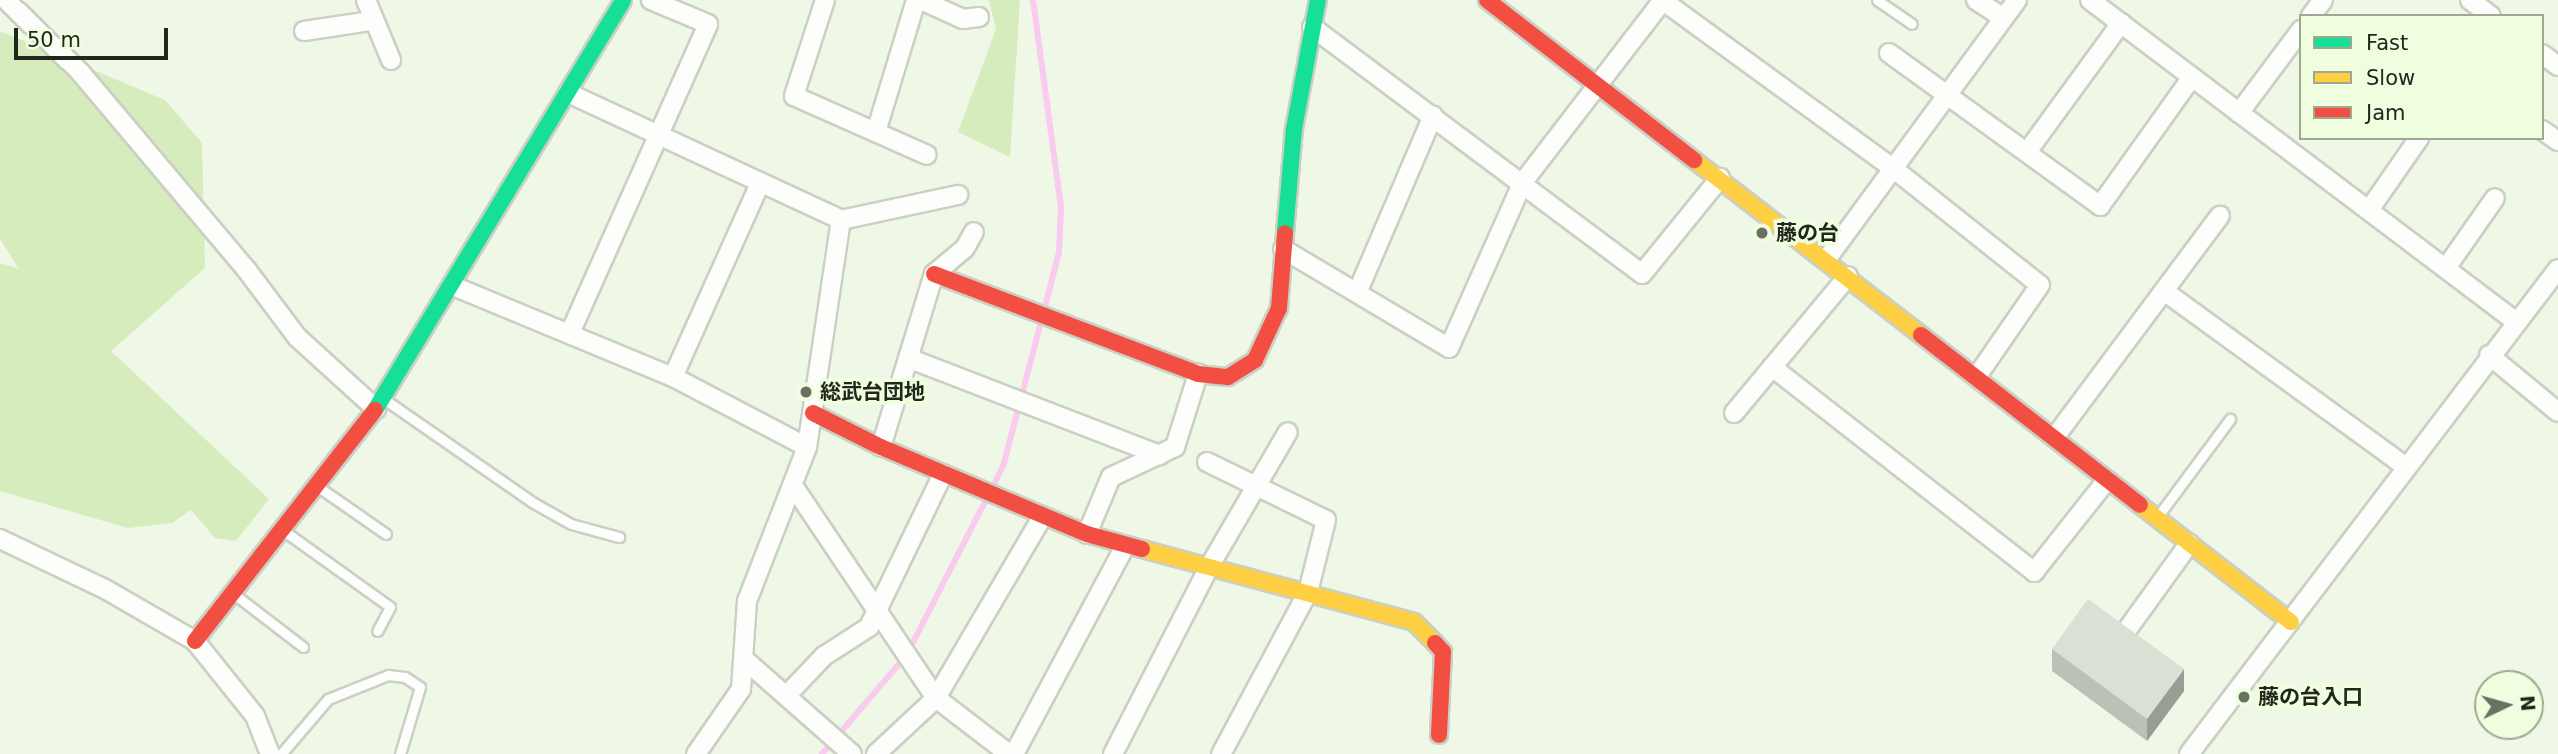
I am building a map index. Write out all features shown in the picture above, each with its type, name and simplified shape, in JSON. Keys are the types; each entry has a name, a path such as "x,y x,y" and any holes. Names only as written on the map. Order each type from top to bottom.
{"street":[{"path":"6,0 80,72 246,269 297,337 380,404"},
{"path":"366,0 371,21 391,60"},
{"path":"195,641 380,404 624,0"},
{"path":"570,333 708,24 651,0"},
{"path":"825,0 794,96 927,155"},
{"path":"876,132 918,0 963,19 979,17"},
{"path":"934,274 1198,374 1228,377 1255,360 1279,309 1293,129 1318,0"},
{"path":"1487,0 1848,276 2291,622"},
{"path":"1283,249 1448,348 1523,182 1663,0 1894,169 2040,285 1976,376"},
{"path":"1976,0 2004,18"},
{"path":"1826,260 1951,95 2017,0"},
{"path":"2090,0 2515,321"},
{"path":"2470,0 2488,14"},
{"path":"304,31 371,21"},
{"path":"2027,152 2121,23"},
{"path":"1312,27 1523,182 1642,274 1720,178"},
{"path":"2239,113 2299,33"},
{"path":"1889,53 1951,95 2100,206 2192,77"},
{"path":"568,93 760,186 841,220 958,195"},
{"path":"1357,293 1433,116"},
{"path":"2368,210 2418,140"},
{"path":"673,377 760,186"},
{"path":"2445,268 2496,198"},
{"path":"2055,437 2220,216"},
{"path":"696,754 741,690 747,601 794,487 807,446 841,220"},
{"path":"881,447 934,274 965,248 974,232"},
{"path":"1734,413 1848,276"},
{"path":"2189,754 2515,321 2555,279"},
{"path":"453,286 673,377 807,446"},
{"path":"2164,291 2406,467"},
{"path":"2489,355 2558,412"},
{"path":"908,358 1160,455"},
{"path":"1772,367 2034,572 2107,480"},
{"path":"1087,534 1111,477 1175,447 1198,374"},
{"path":"813,413 881,447 1087,534 1414,622 1443,652 1439,735"},
{"path":"1114,754 1209,566 1288,432"},
{"path":"1207,462 1326,520 1308,592 1221,754"},
{"path":"786,696 824,656 869,627 943,474"},
{"path":"794,487 936,698 1012,754 1125,546"},
{"path":"876,754 936,698 1042,517"},
{"path":"0,539 105,589 195,641 255,716 270,754"},
{"path":"2119,641 2189,544"},
{"path":"745,660 852,754"}],"lane":[{"path":"1877,0 1912,24"},
{"path":"380,404 532,502 571,524 619,537"},
{"path":"2157,519 2230,419"},
{"path":"315,485 386,534"},
{"path":"282,530 390,607 377,631"},
{"path":"234,594 303,648"},
{"path":"281,754 328,699 388,675 405,677 420,687 400,754"}],"green space":[{"path":"989,0 1020,0 1010,157 958,132 996,29"},
{"path":"0,31 165,100 202,143 205,268 111,351 269,499 236,541 215,538 191,510 172,523 128,528 0,491 0,263 19,269 0,239"}],"building":[{"path":"2088,599 2184,669 2147,719 2052,649"}],"waterway":[{"path":"1033,0 1061,208 1059,252 1044,311"},
{"path":"992,489 1004,463 1041,322"},
{"path":"822,754 906,656 987,498"}],"traffic: fast":[{"path":"375,410 623,0"},
{"path":"1285,233 1294,129 1318,0"}],"traffic: slow":[{"path":"1694,160 1921,335"},
{"path":"2140,505 2291,622"},
{"path":"1142,549 1414,622 1435,643"}],"traffic: jam":[{"path":"1487,0 1694,160"},
{"path":"934,274 1198,374 1228,377 1255,360 1279,308 1285,233"},
{"path":"1921,335 2140,505"},
{"path":"195,641 375,410"},
{"path":"813,413 881,447 1087,534 1142,549"},
{"path":"1435,643 1443,652 1439,735"}],"place":[{"name":"藤の台","path":"1762,233"},
{"name":"総武台団地","path":"806,392"},
{"name":"藤の台入口","path":"2244,697"}]}
